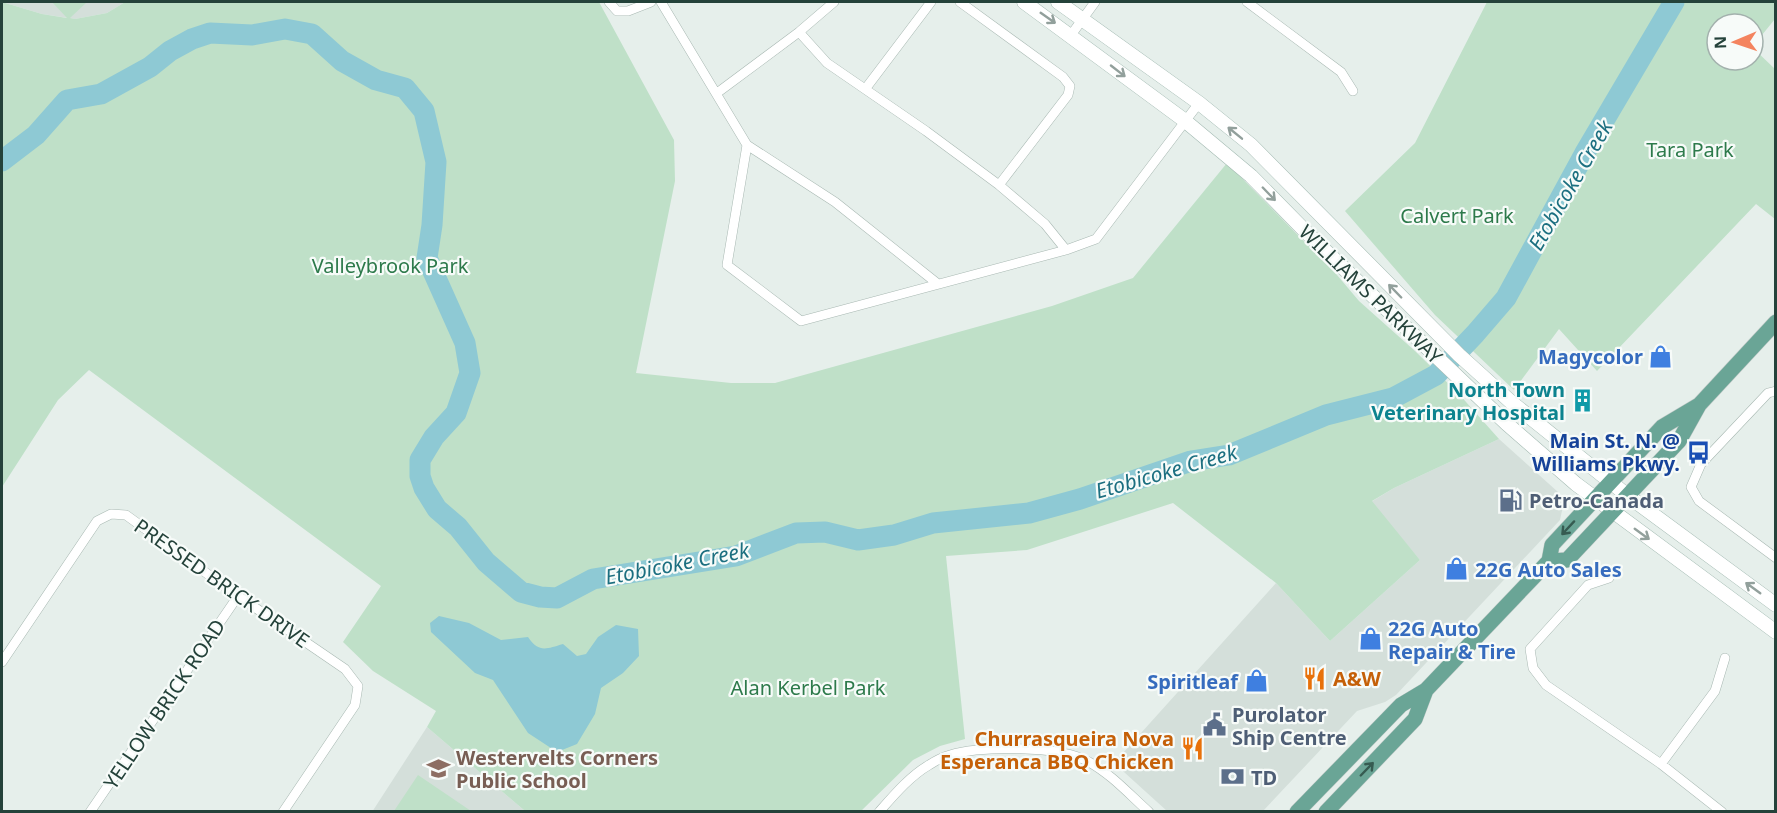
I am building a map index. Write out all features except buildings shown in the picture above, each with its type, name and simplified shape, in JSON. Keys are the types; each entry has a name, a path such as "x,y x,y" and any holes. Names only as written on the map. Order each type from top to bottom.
{"main road":[{"name":"WILLIAMS PARKWAY","path":"1024,2 1184,120 1251,176 1522,438 1613,512 1776,632"},
{"name":"WILLIAMS PARKWAY","path":"1058,2 1199,103 1251,146 1482,377 1628,496 1776,605"},
{"path":"1549,561 1567,560 1613,512 1679,441 1699,405 1776,322"},
{"path":"1297,812 1401,705 1426,690 1549,561 1552,545 1662,427 1699,405"},
{"path":"1326,812 1415,719 1426,690"}],"street":[{"path":"609,2 617,12 628,11 651,2"},
{"path":"661,2 747,145 835,202 938,284"},
{"path":"717,93 799,32 834,2"},
{"path":"866,88 931,2"},
{"path":"960,2 1063,77 1070,86 1068,95 999,185"},
{"path":"1071,35 1095,2"},
{"path":"1247,2 1341,72 1353,91"},
{"path":"799,32 827,63 866,88 999,185 1045,224 1066,250"},
{"path":"747,145 727,265 801,321 1066,250 1096,239 1199,103"},
{"path":"1776,391 1768,393 1701,464 1691,487 1699,501 1776,558"},
{"name":"PRESSED BRICK DRIVE","path":"2,662 97,522 111,514 126,515 238,596 345,669 358,686 355,705 283,812"},
{"path":"1608,578 1588,585 1530,650 1533,668 1546,685 1661,764 1722,812"},
{"name":"YELLOW BRICK ROAD","path":"90,812 238,596"},
{"path":"1661,764 1715,691 1725,658"},
{"path":"879,812 908,781 927,765 948,755 972,751 1019,750 1068,753 1087,760 1106,772 1149,812"}],"shaded area":[{"path":"2,2 125,2 107,13 75,19 42,14"},
{"path":"1499,439 1558,492 1563,506 1560,520 1396,695 1385,702 1357,711 1263,811 1167,811 1114,763 1276,583 1330,641 1420,560 1371,502 1394,488"},
{"name":"Westervelts Corners Public School","path":"427,727 525,811 372,812"}],"green space":[{"name":"Valleybrook Park","path":"2,2 42,14 67,18 52,2 87,2 70,18 75,19 107,13 125,2 599,2 674,140 675,181 636,373 731,383 775,383 1052,306 1133,278 1227,163 1337,275 1359,301 1458,393 1499,439 1394,488 1372,501 1420,560 1330,641 1276,583 1173,503 1027,550 946,556 965,739 940,746 913,760 860,812 525,811 427,727 436,711 373,671 343,642 381,586 89,370 58,400 2,487"},
{"path":"1487,2 1775,2 1775,19 1765,31 1765,12 1705,12 1705,72 1765,72 1765,59 1775,69 1775,219 1756,204 1597,371 1559,329 1514,390 1435,315 1345,211 1415,143"},
{"path":"418,775 471,811 394,811"}],"water":[{"path":"439,616 469,623 501,640 528,637 539,648 563,644 577,656 586,654 598,637 616,625 638,629 639,656 623,673 601,688 595,714 577,744 557,752 528,733 493,680 475,673 431,632 430,623"}],"waterway":[{"name":"Etobicoke Creek","path":"2,161 36,135 67,100 101,94 150,67 170,51 192,39 210,33 252,35 285,29 312,34 342,61 376,80 405,88 424,111 436,162 432,225 427,258 465,343 470,373 456,413 434,437 420,460 420,476 424,488 437,509 458,527 486,562 521,592 540,597 557,598 593,579 736,556 796,533 825,532 858,540 894,535 933,523 1029,513 1080,499 1191,461 1229,455 1326,415 1393,398 1436,375 1506,298 1586,151 1674,2"}],"place":[{"name":"Magycolor","path":"1661,356"},
{"name":"North Town Veterinary Hospital","path":"1583,401"},
{"name":"Main St. N. @ Williams Pkwy.","path":"1698,452"},
{"name":"Petro-Canada","path":"1511,500"},
{"name":"22G Auto Sales","path":"1457,569"},
{"name":"22G Auto Repair & Tire","path":"1370,639"},
{"name":"A&W","path":"1315,678"},
{"name":"Spiritleaf","path":"1256,681"},
{"name":"Purolator Ship Centre","path":"1214,725"},
{"name":"Churrasqueira Nova Esperanca BBQ Chicken","path":"1192,749"},
{"name":"Westervelts Corners Public School","path":"438,769"},
{"name":"TD","path":"1233,777"}],"park label":[{"name":"Tara Park","path":"1690,149"},
{"name":"Calvert Park","path":"1457,215"},
{"name":"Alan Kerbel Park","path":"808,687"}]}
